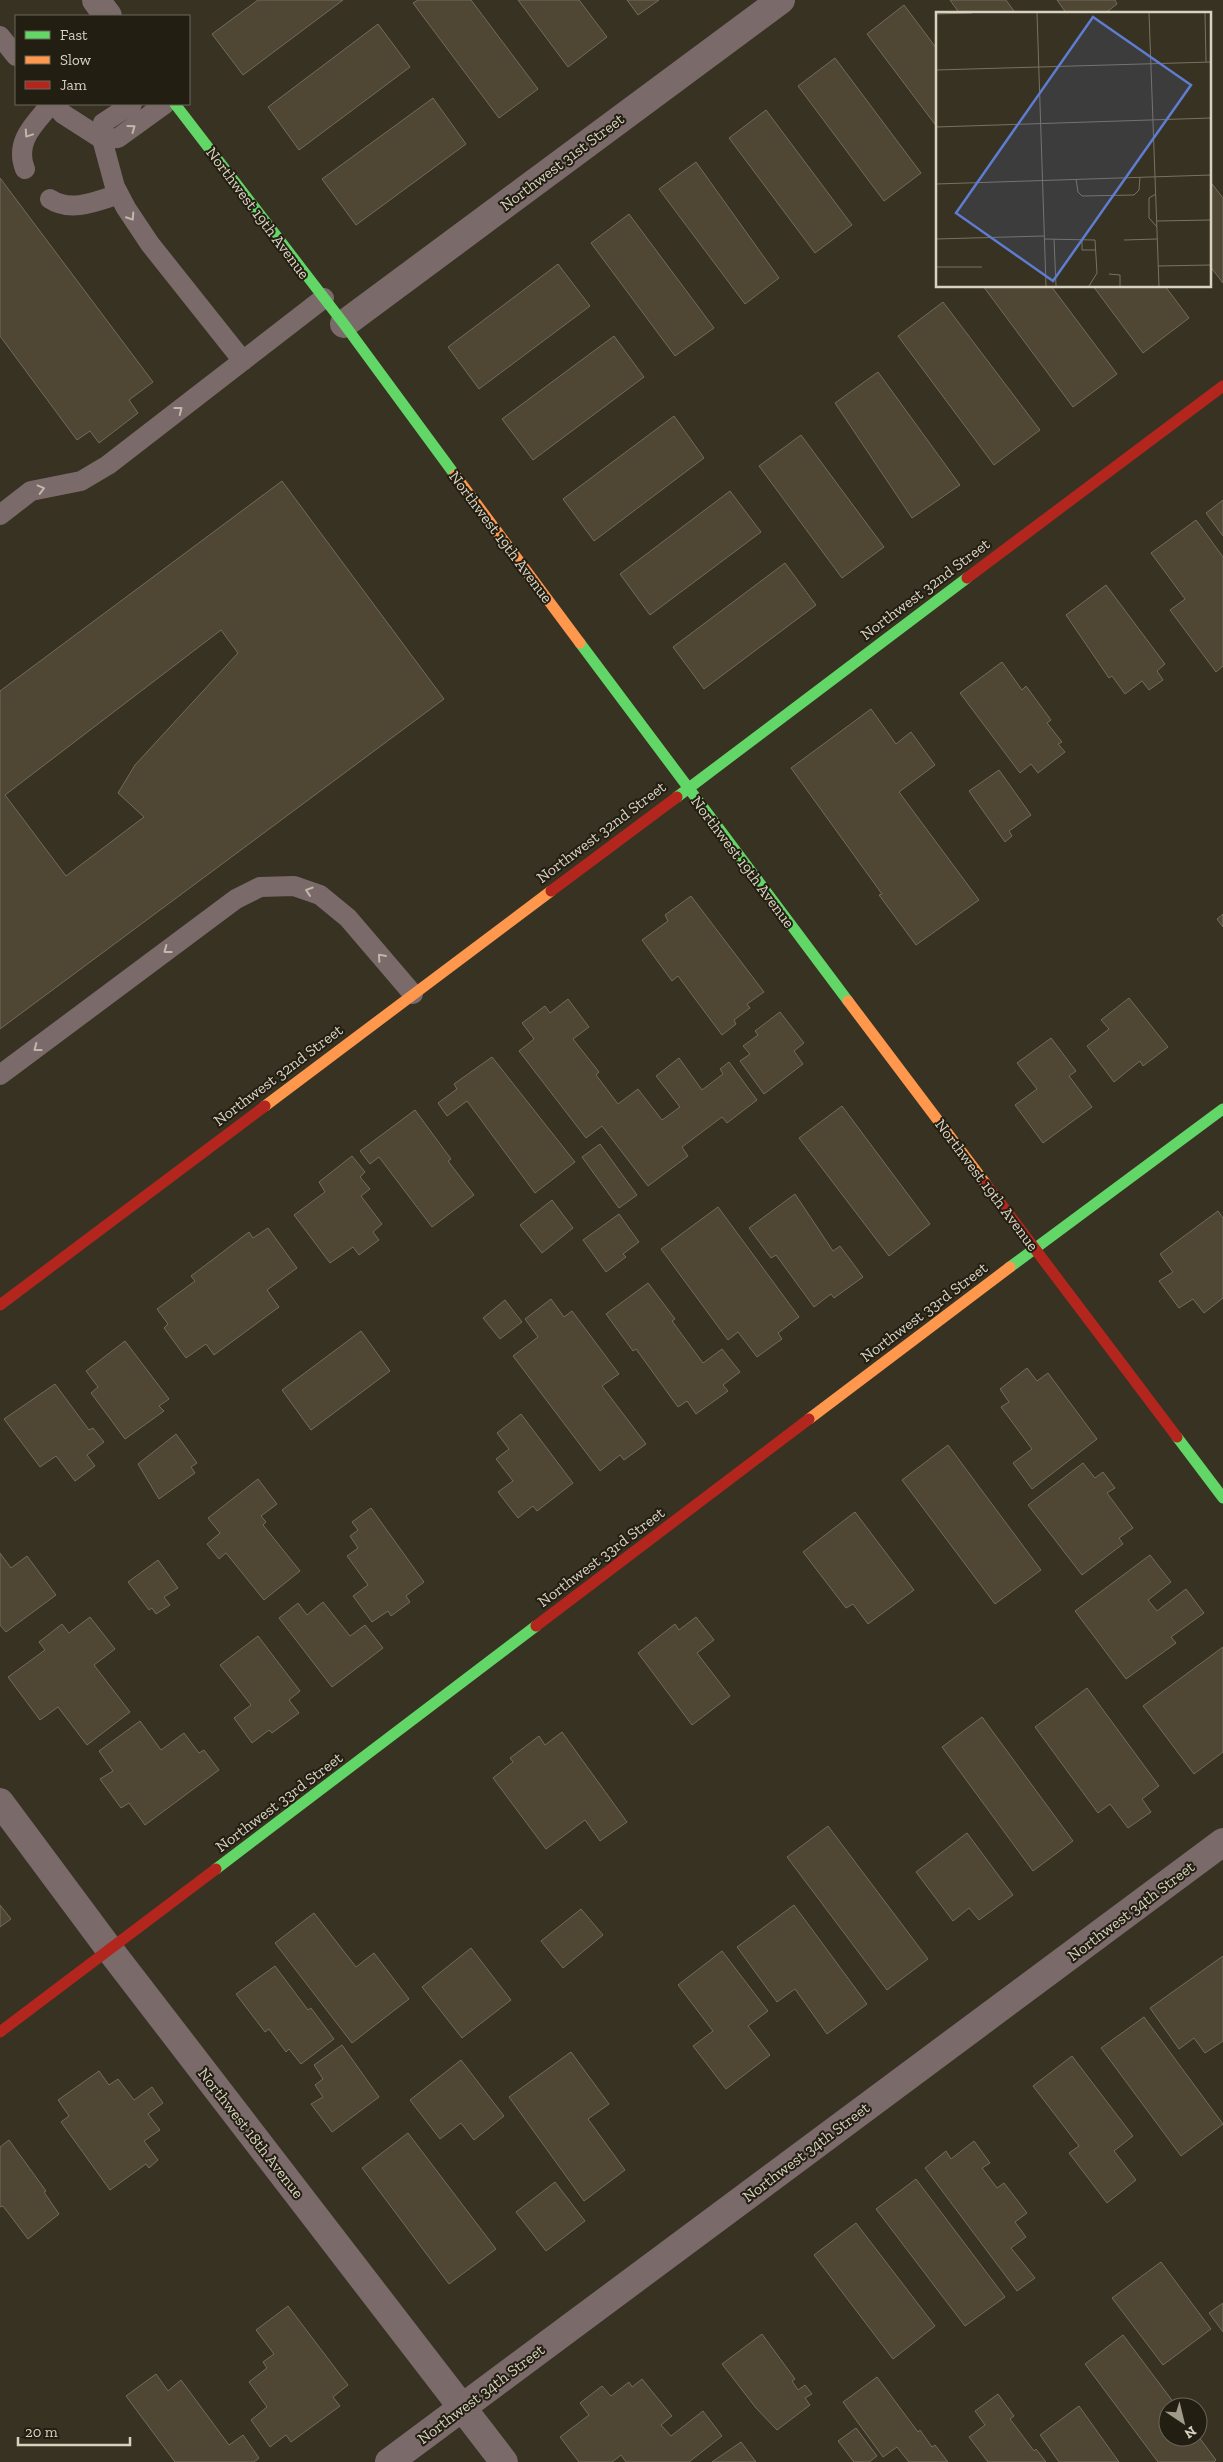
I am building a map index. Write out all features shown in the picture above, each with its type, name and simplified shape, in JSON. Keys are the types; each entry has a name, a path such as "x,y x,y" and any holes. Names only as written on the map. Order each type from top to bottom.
{"street":[{"path":"96,0 107,15"},
{"name":"Northwest 31st Street","path":"344,324 781,0"},
{"name":"Northwest 19th Avenue","path":"176,105 344,324 687,788 1223,1498"},
{"name":"Northwest 32nd Street","path":"0,1305 1223,386"},
{"name":"Northwest 33rd Street","path":"0,2032 1034,1248 1223,1109"},
{"name":"Northwest 18th Avenue","path":"0,1802 110,1950 504,2462"},
{"name":"Northwest 34th Street","path":"388,2462 1223,1842"}],"lane":[{"path":"0,36 15,55"},
{"path":"25,169 20,157 22,144 52,105"},
{"path":"54,105 63,114 102,139 118,138 164,105"},
{"path":"130,105 103,123 102,139 118,194 150,244 243,361"},
{"path":"50,199 58,204 71,206 91,203 118,194"},
{"path":"0,514 31,491 81,481 108,465 324,298"},
{"path":"0,1076 236,899 260,887 294,886 320,895 348,918 413,994"}],"building":[{"path":"258,0 343,0 243,75 212,34"},
{"path":"418,0 471,0 538,89 499,118 413,3"},
{"path":"518,0 579,0 607,37 568,67"},
{"path":"627,0 659,0 638,15"},
{"path":"950,0 1006,0 1015,12 959,12"},
{"path":"1057,0 1115,0 1117,4 1107,12 1066,12"},
{"path":"904,5 936,48 936,126 867,34"},
{"path":"378,24 410,67 299,150 268,107"},
{"path":"835,58 921,173 884,201 798,86"},
{"path":"433,98 466,144 356,225 322,179"},
{"path":"766,110 852,225 815,253 729,138"},
{"path":"696,162 779,278 745,304 659,189"},
{"path":"0,178 153,382 129,400 138,413 99,443 90,431 77,440 0,336"},
{"path":"1210,181 1223,198 1223,283 1210,266"},
{"path":"629,214 714,328 675,356 591,243"},
{"path":"558,264 590,306 479,389 448,347"},
{"path":"984,288 1052,288 1117,374 1073,407"},
{"path":"1094,288 1166,288 1189,318 1143,353"},
{"path":"943,302 1040,430 994,465 898,336"},
{"path":"614,336 644,377 533,460 502,419"},
{"path":"878,372 960,485 912,518 835,403"},
{"path":"674,416 704,458 594,541 563,499"},
{"path":"801,435 884,547 842,578 759,466"},
{"path":"282,481 444,699 0,1029 0,691","holes":["221,630 238,653 135,765 118,793 144,817 66,876 5,795"]},
{"path":"730,491 761,532 650,615 620,574"},
{"path":"1223,500 1223,536 1206,513"},
{"path":"1196,520 1223,557 1223,666 1216,672 1170,610 1185,599 1151,553"},
{"path":"785,563 816,605 704,689 673,647"},
{"path":"1106,585 1165,664 1157,671 1163,680 1149,690 1142,681 1125,694 1112,676 1109,678 1066,615"},
{"path":"1002,662 1022,690 1026,686 1051,720 1047,723 1062,742 1058,744 1065,752 1038,773 1031,764 1020,773 960,693"},
{"path":"871,709 896,744 911,732 935,765 899,792 979,900 916,945 879,895 882,894 791,768"},
{"path":"999,770 1031,815 1009,831 1012,836 1005,842 969,791"},
{"path":"691,896 764,992 747,1004 750,1008 734,1020 736,1024 722,1035 678,976 672,981 642,940 668,921 665,915"},
{"path":"1223,914 1223,927 1217,919"},
{"path":"1129,998 1168,1047 1143,1066 1140,1061 1114,1082 1087,1046 1109,1029 1101,1020"},
{"path":"568,999 589,1027 573,1039 599,1072 596,1075 618,1104 638,1089 662,1120 680,1107 656,1076 679,1058 702,1090 723,1074 720,1069 729,1062 757,1100 727,1123 722,1117 682,1147 688,1156 648,1186 602,1126 586,1138 519,1051 534,1039 522,1023 545,1006 550,1013"},
{"path":"780,1012 804,1043 794,1051 803,1064 764,1094 740,1061 750,1054 743,1046 758,1035 755,1031"},
{"path":"1051,1038 1076,1071 1069,1076 1092,1107 1043,1143 1015,1105 1037,1089 1017,1063"},
{"path":"492,1057 575,1162 535,1193 467,1101 447,1116 438,1103 457,1089 454,1084"},
{"path":"842,1106 930,1224 889,1256 799,1138"},
{"path":"415,1110 451,1159 448,1161 474,1195 432,1227 379,1157 370,1164 360,1151"},
{"path":"600,1144 637,1195 619,1208 582,1157"},
{"path":"352,1156 365,1172 360,1177 370,1189 361,1196 382,1224 373,1232 379,1240 359,1255 353,1247 330,1263 294,1215 325,1192 319,1182"},
{"path":"795,1194 833,1251 840,1246 863,1277 834,1298 831,1294 814,1307 776,1255 771,1258 749,1228"},
{"path":"552,1200 573,1228 542,1253 520,1225"},
{"path":"718,1207 799,1317 778,1333 782,1339 757,1357 738,1332 728,1340 661,1249"},
{"path":"1218,1211 1223,1218 1223,1298 1204,1313 1193,1299 1179,1308 1159,1281 1173,1272 1160,1254"},
{"path":"619,1214 639,1242 623,1254 626,1257 606,1272 583,1240"},
{"path":"268,1228 297,1268 267,1290 279,1307 214,1355 206,1344 186,1358 164,1328 168,1324 157,1309 195,1281 191,1276 249,1232 253,1238"},
{"path":"648,1283 675,1319 672,1321 703,1363 722,1349 740,1372 723,1385 728,1391 696,1414 687,1401 678,1407 636,1349 633,1351 606,1314"},
{"path":"551,1299 564,1317 572,1311 619,1374 602,1386 646,1444 624,1460 620,1455 600,1471 513,1356 538,1337 525,1319"},
{"path":"505,1300 522,1322 500,1339 483,1318"},
{"path":"361,1331 390,1371 311,1430 282,1390"},
{"path":"125,1341 169,1399 159,1406 164,1411 125,1439 91,1393 98,1387 86,1371"},
{"path":"1027,1368 1037,1381 1048,1373 1097,1439 1032,1489 1013,1463 1032,1449 1001,1407 1009,1402 1000,1389"},
{"path":"55,1384 89,1430 93,1428 104,1442 87,1455 95,1466 75,1481 56,1456 40,1467 4,1419"},
{"path":"521,1414 573,1483 537,1511 533,1506 518,1518 498,1492 513,1481 496,1459 509,1449 497,1433"},
{"path":"176,1434 197,1463 191,1467 195,1473 159,1499 138,1464"},
{"path":"948,1445 1041,1570 995,1604 902,1480"},
{"path":"1083,1463 1095,1478 1103,1472 1115,1488 1107,1493 1133,1528 1119,1538 1123,1544 1082,1575 1028,1505"},
{"path":"258,1479 277,1504 261,1516 266,1522 263,1525 300,1571 264,1600 226,1553 219,1559 207,1544 220,1533 208,1518"},
{"path":"371,1508 424,1582 406,1596 410,1602 391,1616 388,1611 372,1622 353,1596 368,1585 347,1556 358,1548 350,1536 358,1530 352,1522"},
{"path":"855,1512 914,1590 868,1624 853,1604 846,1608 803,1552"},
{"path":"0,1553 11,1568 27,1556 56,1595 6,1632 0,1625"},
{"path":"1150,1555 1171,1582 1148,1600 1157,1611 1186,1589 1204,1613 1171,1637 1176,1643 1126,1679 1075,1611"},
{"path":"158,1560 178,1588 164,1597 170,1605 156,1614 152,1608 149,1610 128,1582"},
{"path":"323,1602 350,1636 365,1625 383,1648 332,1687 279,1618 298,1603 307,1615"},
{"path":"90,1617 115,1649 94,1665 130,1712 87,1745 58,1707 40,1720 8,1677 45,1650 39,1642 62,1624 69,1633"},
{"path":"696,1617 714,1640 697,1653 730,1696 692,1725 638,1653 675,1624 679,1630"},
{"path":"258,1636 300,1691 289,1700 299,1713 272,1733 269,1730 252,1743 234,1718 251,1705 220,1665"},
{"path":"1223,1647 1223,1752 1194,1774 1143,1706"},
{"path":"1087,1688 1159,1786 1142,1799 1151,1812 1128,1828 1110,1804 1098,1813 1035,1727"},
{"path":"982,1717 1073,1841 1033,1871 942,1747"},
{"path":"140,1721 161,1750 184,1733 199,1753 204,1750 219,1770 145,1825 129,1803 121,1808 100,1779 113,1771 99,1751"},
{"path":"562,1732 627,1822 600,1841 585,1820 546,1849 493,1778 513,1762 510,1758 539,1736 545,1745"},
{"path":"828,1826 928,1959 887,1990 787,1857"},
{"path":"967,1833 1013,1895 979,1920 969,1908 953,1921 916,1872"},
{"path":"0,1905 11,1919 0,1927"},
{"path":"794,1905 867,2004 827,2034 795,1989 777,2002 737,1947"},
{"path":"581,1909 603,1935 563,1968 541,1941"},
{"path":"314,1913 356,1967 374,1953 409,1999 352,2043 275,1943"},
{"path":"471,1948 511,2000 462,2038 422,1987"},
{"path":"722,1951 768,2011 748,2026 770,2055 726,2089 693,2046 713,2031 678,1985"},
{"path":"1223,1956 1223,2041 1205,2053 1194,2038 1179,2049 1150,2008"},
{"path":"275,1966 308,2010 311,2008 334,2039 301,2064 289,2049 286,2052 269,2029 265,2032 236,1994"},
{"path":"1144,2017 1223,2124 1181,2156 1101,2048"},
{"path":"342,2045 379,2097 332,2132 311,2104 323,2097 315,2085 323,2079 314,2065"},
{"path":"571,2052 609,2104 588,2119 625,2170 584,2201 509,2097"},
{"path":"1072,2056 1133,2136 1114,2151 1136,2180 1107,2203 1069,2153 1079,2146 1033,2086"},
{"path":"461,2060 504,2116 474,2140 461,2123 440,2139 410,2100"},
{"path":"99,2071 109,2085 118,2079 134,2100 152,2087 163,2103 148,2114 160,2130 144,2141 158,2160 149,2168 146,2164 110,2190 61,2122 69,2116 58,2100"},
{"path":"408,2133 496,2249 449,2284 362,2168"},
{"path":"9,2140 46,2191 44,2192 59,2214 28,2239 3,2206 0,2207 0,2147"},
{"path":"974,2141 990,2163 982,2168 997,2188 1004,2183 1027,2213 1015,2222 1026,2237 1011,2248 1035,2278 1017,2291 925,2168 946,2151 951,2159"},
{"path":"916,2179 1005,2297 965,2326 876,2209"},
{"path":"555,2182 585,2221 546,2251 516,2212"},
{"path":"856,2223 935,2326 893,2359 814,2255"},
{"path":"1161,2262 1211,2329 1163,2365 1112,2298"},
{"path":"1223,2303 1223,2332 1209,2313"},
{"path":"288,2306 348,2385 333,2397 340,2406 291,2442 286,2435 270,2447 251,2420 267,2407 249,2382 267,2368 263,2362 274,2354 256,2330"},
{"path":"762,2334 795,2379 792,2381 798,2390 805,2385 812,2394 805,2398 810,2405 777,2430 756,2408 722,2364"},
{"path":"1123,2335 1170,2397 1158,2397 1158,2447 1206,2447 1216,2460 1214,2462 1158,2462 1085,2364"},
{"path":"156,2374 168,2391 181,2380 229,2445 243,2435 259,2458 254,2462 175,2462 126,2396"},
{"path":"877,2377 918,2432 920,2430 932,2447 935,2445 948,2462 909,2462 897,2447 883,2457 843,2402"},
{"path":"642,2379 672,2416 661,2425 671,2436 703,2411 722,2436 689,2462 626,2462 621,2455 612,2462 579,2462 560,2437 589,2415 580,2403 602,2386 611,2396 629,2382 632,2387"},
{"path":"998,2394 1014,2416 1010,2419 1034,2451 1036,2449 1046,2462 988,2462 969,2437 985,2425 975,2411"},
{"path":"1079,2406 1119,2462 1059,2462 1040,2435"},
{"path":"856,2428 877,2456 869,2462 854,2462 838,2441"},
{"path":"741,2442 756,2462 712,2462"}],"traffic: fast":[{"path":"176,105 344,324 455,475"},
{"path":"677,797 967,578"},
{"path":"580,643 848,1001"},
{"path":"1010,1267 1223,1109"},
{"path":"1177,1437 1223,1498"},
{"path":"216,1869 536,1626"}],"traffic: slow":[{"path":"455,475 580,643"},
{"path":"265,1106 551,891"},
{"path":"848,1001 986,1184"},
{"path":"809,1419 1010,1267"}],"traffic: jam":[{"path":"967,578 1223,386"},
{"path":"551,891 677,797"},
{"path":"0,1305 265,1106"},
{"path":"986,1184 1177,1437"},
{"path":"536,1626 809,1419"},
{"path":"0,2032 216,1869"}]}
